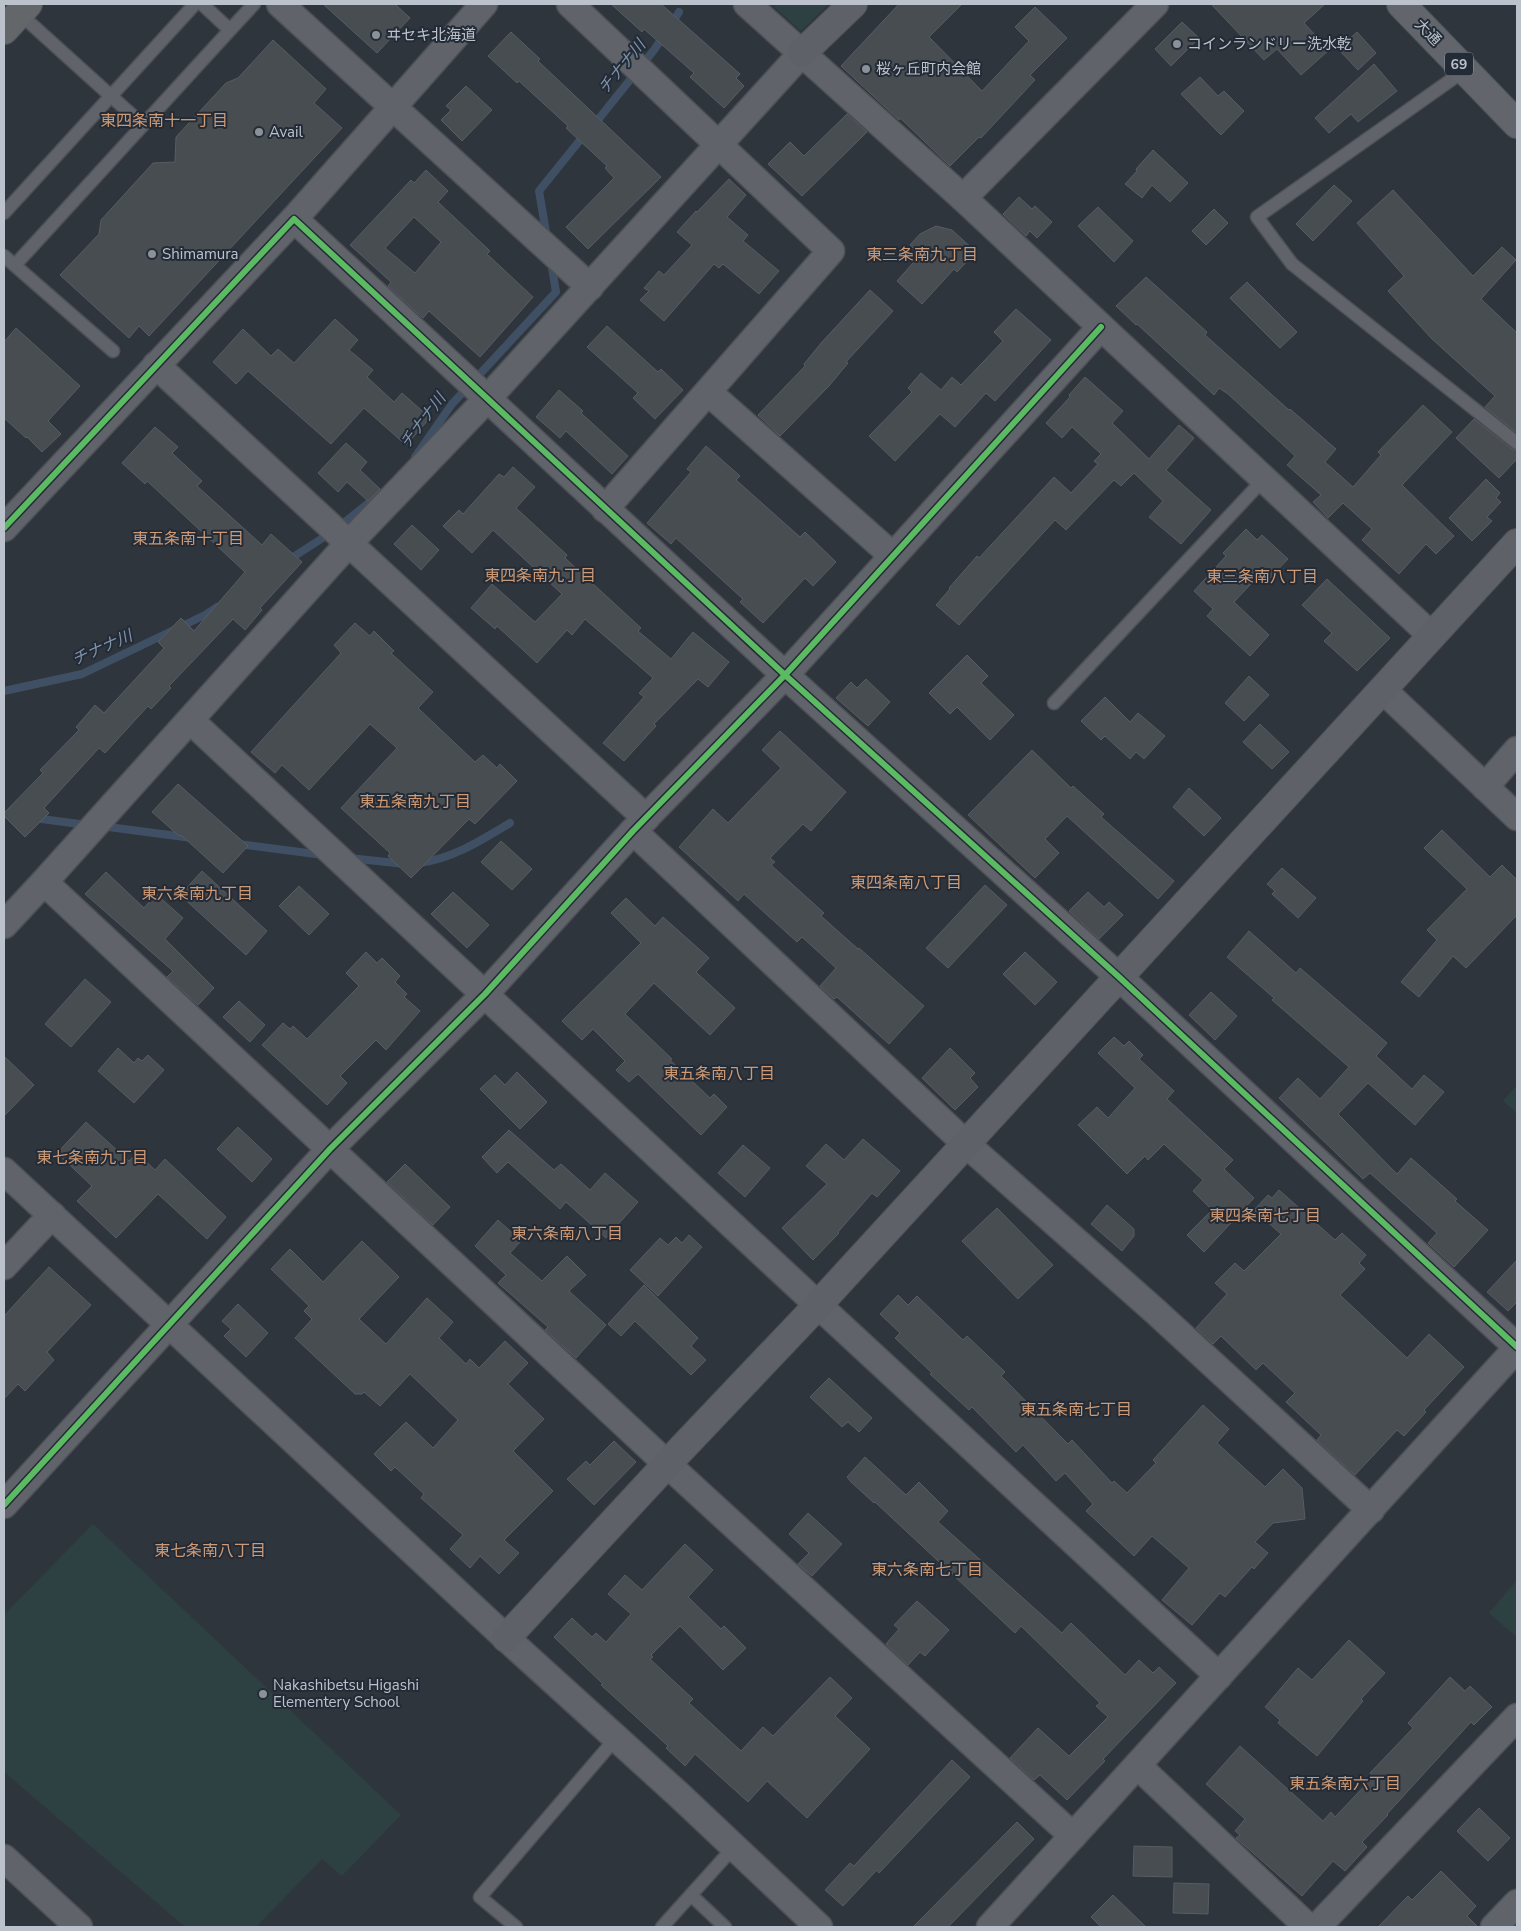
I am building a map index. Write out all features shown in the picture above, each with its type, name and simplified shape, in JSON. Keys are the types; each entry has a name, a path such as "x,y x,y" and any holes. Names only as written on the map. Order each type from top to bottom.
{"main road":[{"name":"大通","path":"1401,4 1517,124"}],"street":[{"path":"280,4 590,287"},
{"path":"4,528 294,219 484,4"},
{"path":"570,4 831,251 606,509"},
{"path":"747,4 963,198 1432,636"},
{"path":"4,925 349,543 487,399 802,54 853,4"},
{"path":"963,198 1155,4"},
{"path":"294,219 784,675 1119,977 1517,1348 990,1927"},
{"path":"4,1505 330,1149 485,994 640,825 784,675 1101,327"},
{"path":"156,365 349,543 966,1144 1155,1311 1371,1510"},
{"path":"708,392 893,556"},
{"path":"506,1638 666,1464 818,1305 1517,544"},
{"path":"1383,690 1517,817"},
{"path":"191,720 1219,1676"},
{"path":"1485,786 1517,750"},
{"path":"44,882 666,1464 1073,1836"},
{"path":"4,1171 819,1927"},
{"path":"4,1266 52,1215"},
{"path":"1317,1927 1517,1716"},
{"path":"1138,1766 1308,1927"},
{"path":"4,1858 79,1927"},
{"path":"1494,1927 1517,1903"}],"lane":[{"path":"4,213 195,4"},
{"path":"202,4 230,30"},
{"path":"15,266 254,4"},
{"path":"17,15 143,125"},
{"path":"1465,70 1257,217 1292,264 1517,443"},
{"path":"4,256 113,351"},
{"path":"1054,703 1264,479"},
{"path":"516,1927 480,1897 616,1738"},
{"path":"662,1927 734,1847"},
{"path":"691,1895 725,1927"}],"shaded area":[{"path":"771,4 829,4 801,31"},
{"path":"1517,1085 1517,1113 1503,1101"},
{"path":"93,1524 401,1815 342,1876 322,1859 256,1927 185,1927 4,1772 4,1615"},
{"path":"1517,1580 1517,1637 1489,1613"}],"building":[{"name":"ヰセキ北海道","path":"323,4 395,4 410,18 377,53"},
{"path":"611,4 661,4 740,74 736,78 744,86 724,108 690,77 694,73 644,29 642,32"},
{"path":"899,4 962,4 929,37 982,91 1029,41 1015,27 1035,7 1067,38 1030,75 1035,80 981,138 979,137 950,166 900,118 899,120 841,66"},
{"path":"1211,4 1325,4 1304,23 1329,50 1301,75 1277,49 1264,60"},
{"name":"コインランドリー洗水乾","path":"1182,22 1199,38 1171,66 1155,49"},
{"path":"511,32 540,59 538,61 661,177 588,249 566,227 614,178 605,168 607,166 566,128 568,126 519,81 517,83 488,56"},
{"path":"1357,32 1376,53 1358,70 1338,49"},
{"path":"273,40 326,89 314,103 342,128 149,336 139,326 129,338 60,275 99,234 101,220 153,163 175,162 176,137 226,83 238,78"},
{"path":"1374,64 1397,91 1358,122 1351,114 1329,133 1315,118"},
{"path":"1200,77 1218,96 1224,91 1244,111 1221,135 1181,94"},
{"path":"466,86 492,110 462,141 441,120 451,110 446,106"},
{"path":"847,114 867,132 802,196 768,164 790,142 804,156"},
{"path":"1153,150 1188,183 1170,202 1152,185 1142,198 1125,184"},
{"path":"426,170 448,191 438,202 490,251 487,254 533,297 480,357 429,311 423,318 388,286 391,282 350,245 411,180 414,183","holes":["414,217 441,242 415,273 385,248"]},
{"path":"729,179 746,195 727,217 748,235 743,241 779,271 759,294 723,264 719,268 714,264 664,321 640,300 649,291 644,288 659,271 664,275 692,245 677,232"},
{"path":"1334,185 1352,201 1313,241 1296,224"},
{"path":"1393,190 1473,276 1502,247 1516,260 1481,299 1517,333 1517,433 1485,407 1495,396 1432,339 1388,291 1404,276 1357,223"},
{"path":"1019,197 1032,209 1035,206 1052,222 1037,238 1030,231 1026,236 1003,214"},
{"path":"1098,207 1133,241 1114,262 1078,226"},
{"path":"1214,209 1228,223 1206,245 1192,231"},
{"path":"936,226 952,230 976,252 957,272 954,269 922,304 897,281 920,255 910,245 920,234"},
{"path":"1146,277 1207,332 1205,335 1336,449 1325,462 1353,487 1381,455 1378,452 1423,405 1452,432 1402,485 1454,536 1436,554 1426,544 1399,574 1362,540 1372,529 1343,503 1328,518 1313,502 1321,495 1287,465 1295,456 1228,394 1219,388 1214,395 1116,306"},
{"path":"1247,282 1297,332 1280,348 1230,298"},
{"path":"870,290 893,311 846,362 848,363 829,386 780,436 758,415 805,366 804,364 822,342"},
{"path":"1016,309 1051,340 995,401 986,393 955,427 940,414 895,461 869,436 912,392 908,388 921,373 941,390 952,377 961,385 1003,341 994,332"},
{"path":"335,319 358,340 349,350 373,370 367,377 394,402 402,393 430,418 406,445 364,408 331,444 248,371 236,384 213,362 243,329 271,356 278,349 294,363"},
{"path":"607,326 658,372 661,369 683,390 655,419 633,398 638,393 587,347"},
{"path":"16,328 80,386 48,421 61,434 42,452 4,418 4,342"},
{"path":"1085,377 1123,411 1112,423 1149,459 1179,425 1194,438 1166,470 1211,510 1181,544 1149,517 1163,501 1134,473 1121,486 1114,480 1066,530 1055,520 959,625 936,605 949,588 977,556 979,558 1054,477 1071,493 1098,464 1094,461 1101,454 1072,427 1062,438 1046,423"},
{"path":"559,390 628,456 612,474 566,431 560,438 536,417"},
{"path":"1474,419 1517,451 1517,459 1499,478 1456,438"},
{"path":"155,427 178,447 172,453 202,481 197,486 262,545 271,534 302,562 260,608 262,610 245,630 233,619 169,686 171,688 151,709 148,706 105,753 99,748 44,808 49,813 25,837 4,816 4,813 43,773 40,770 79,730 76,727 95,705 104,713 164,648 158,642 181,618 194,631 245,572 147,481 145,484 122,463"},
{"path":"346,443 367,462 360,470 380,489 368,501 347,482 338,492 318,473"},
{"path":"706,446 740,476 736,480 800,537 805,532 836,562 813,586 805,578 763,623 740,602 743,599 676,538 671,544 647,523 691,472 687,469"},
{"path":"513,467 535,487 516,508 567,555 565,558 641,628 638,631 671,659 693,632 729,662 708,687 698,679 654,724 656,726 624,761 603,743 644,697 639,693 653,678 585,619 572,635 567,630 537,663 497,626 495,629 471,608 492,584 535,622 562,594 493,530 472,553 443,526 459,510 463,514 499,474 504,477"},
{"path":"1486,479 1500,493 1496,498 1501,502 1487,517 1492,521 1472,541 1449,518"},
{"path":"412,525 439,550 421,570 394,544"},
{"path":"1246,529 1257,540 1262,535 1288,559 1269,579 1262,572 1234,602 1269,635 1250,656 1207,616 1213,609 1194,591 1226,556 1223,553"},
{"path":"1327,579 1390,638 1357,671 1324,641 1332,633 1302,605"},
{"path":"355,623 370,636 374,631 394,651 391,653 433,692 418,708 475,762 483,755 497,768 500,764 517,781 475,824 469,819 411,878 388,856 390,853 341,808 397,748 370,724 309,790 282,765 275,773 251,752 341,653 334,645"},
{"path":"967,655 988,676 981,683 1014,715 990,740 957,707 950,714 929,693"},
{"path":"1249,676 1269,695 1244,721 1225,703"},
{"path":"866,679 890,702 868,726 836,698 851,682 857,688"},
{"path":"1105,697 1130,722 1138,713 1165,736 1144,759 1136,752 1130,759 1105,736 1101,740 1081,721"},
{"path":"1260,724 1289,752 1272,769 1243,742"},
{"path":"780,731 846,792 811,831 803,824 770,858 775,862 771,865 824,913 821,916 924,1006 889,1044 837,997 834,999 820,986 836,968 802,937 797,942 744,894 738,901 679,847 713,809 728,823 781,768 762,750"},
{"path":"1032,750 1071,788 1073,786 1104,814 1101,817 1174,881 1158,899 1067,816 1045,839 1059,853 1035,878 968,815"},
{"path":"178,784 248,846 223,873 152,812"},
{"path":"1189,788 1221,818 1204,836 1173,807"},
{"path":"1442,830 1490,877 1502,865 1517,880 1517,915 1466,968 1453,956 1419,997 1401,982 1437,940 1427,930 1467,889 1424,848"},
{"path":"501,841 532,869 512,890 481,862"},
{"path":"1282,868 1316,898 1298,918 1272,894 1275,891 1267,884"},
{"path":"202,871 267,931 246,955 180,895"},
{"path":"106,872 144,908 156,894 183,918 165,939 214,988 198,1005 167,977 173,971 85,894"},
{"path":"985,885 1007,905 948,968 926,948"},
{"path":"299,886 329,914 309,935 279,906"},
{"path":"453,892 489,925 467,948 431,914"},
{"path":"1088,892 1104,907 1109,902 1123,915 1099,939 1069,911"},
{"path":"626,898 655,926 663,917 709,958 696,972 735,1008 710,1035 654,983 625,1014 710,1098 714,1094 727,1107 701,1135 638,1074 629,1082 616,1070 625,1061 593,1029 582,1040 562,1021 641,943 611,913"},
{"path":"1249,931 1296,973 1300,968 1387,1043 1376,1056 1412,1089 1424,1075 1444,1092 1415,1125 1368,1083 1338,1114 1397,1174 1411,1158 1488,1230 1454,1267 1428,1243 1437,1233 1370,1173 1363,1179 1279,1098 1298,1078 1320,1099 1349,1067 1272,1000 1274,998 1227,957"},
{"path":"366,952 377,963 382,958 400,976 395,982 407,994 404,997 420,1011 386,1050 376,1040 340,1076 347,1083 327,1105 262,1045 283,1023 290,1029 293,1026 307,1039 359,986 346,973"},
{"path":"1025,952 1057,982 1035,1005 1003,974"},
{"path":"85,979 111,1002 71,1047 45,1024"},
{"path":"1211,992 1237,1016 1215,1040 1189,1015"},
{"path":"239,1001 265,1025 250,1042 223,1017"},
{"path":"1114,1037 1124,1046 1129,1041 1143,1055 1139,1059 1174,1091 1167,1099 1233,1160 1224,1169 1254,1198 1204,1252 1187,1235 1212,1210 1193,1191 1203,1180 1164,1144 1148,1160 1145,1156 1127,1174 1078,1125 1097,1107 1108,1118 1135,1088 1098,1053"},
{"path":"118,1048 134,1063 138,1058 142,1061 148,1055 164,1070 134,1103 98,1071"},
{"path":"950,1048 975,1073 970,1078 978,1087 955,1110 922,1078"},
{"path":"4,1056 34,1085 4,1116"},
{"path":"517,1072 547,1102 520,1129 480,1089 495,1075 505,1085"},
{"path":"86,1122 129,1161 137,1153 155,1170 165,1159 226,1217 207,1239 158,1194 116,1238 77,1201 92,1186 57,1153"},
{"path":"238,1127 272,1159 252,1182 217,1149"},
{"path":"509,1130 554,1170 561,1164 590,1190 605,1173 638,1202 606,1238 566,1202 560,1209 508,1162 497,1173 482,1157"},
{"path":"863,1139 900,1171 877,1197 872,1193 839,1233 813,1260 782,1228 827,1184 806,1166 826,1144 844,1160"},
{"path":"743,1145 770,1168 745,1197 718,1173"},
{"path":"405,1164 450,1207 433,1225 387,1182"},
{"path":"1279,1190 1335,1240 1342,1233 1366,1255 1359,1263 1365,1269 1340,1295 1407,1358 1429,1334 1464,1367 1424,1410 1426,1412 1404,1436 1397,1430 1355,1475 1317,1440 1321,1435 1286,1402 1295,1393 1263,1363 1256,1370 1221,1336 1213,1344 1196,1328 1227,1294 1215,1283 1235,1263 1244,1271 1281,1234 1254,1210 1268,1195 1272,1198"},
{"path":"1107,1205 1134,1229 1134,1236 1122,1251 1091,1224"},
{"path":"997,1208 1053,1265 1018,1299 962,1241"},
{"path":"498,1220 521,1241 510,1253 542,1281 567,1256 586,1275 569,1291 606,1325 576,1358 545,1330 548,1327 498,1283 506,1275 475,1246"},
{"path":"689,1235 702,1247 658,1296 630,1270 660,1238 668,1245 676,1237 682,1243"},
{"path":"362,1241 399,1277 359,1319 386,1344 427,1298 453,1322 439,1338 466,1364 470,1359 479,1368 505,1341 528,1363 508,1384 544,1419 513,1451 553,1491 504,1540 519,1553 499,1574 480,1556 470,1568 450,1549 463,1535 421,1498 424,1494 395,1467 391,1471 374,1454 406,1422 433,1448 458,1420 410,1374 380,1406 364,1392 362,1394 355,1394 295,1338 312,1319 304,1311 309,1306 271,1269 290,1249 323,1282"},
{"path":"1517,1260 1517,1302 1508,1311 1487,1292"},
{"path":"49,1267 91,1305 47,1352 54,1360 25,1391 18,1384 4,1399 4,1316"},
{"path":"644,1285 698,1338 691,1346 706,1360 691,1375 635,1321 621,1336 608,1324"},
{"path":"898,1295 908,1305 917,1296 963,1340 967,1336 1005,1372 1001,1376 1068,1444 1072,1440 1112,1483 1114,1481 1127,1493 1156,1463 1153,1460 1203,1405 1229,1429 1217,1443 1265,1487 1283,1469 1302,1488 1305,1519 1273,1523 1255,1542 1268,1553 1254,1569 1252,1567 1225,1597 1220,1593 1192,1625 1162,1600 1189,1568 1152,1536 1134,1556 1086,1511 1093,1504 1065,1473 1056,1481 1023,1445 1016,1452 972,1407 969,1410 930,1374 932,1373 895,1338 900,1333 880,1314"},
{"path":"238,1304 268,1333 246,1357 224,1336 231,1329 222,1321"},
{"path":"829,1378 872,1418 859,1432 848,1422 842,1427 810,1397"},
{"path":"614,1441 636,1462 594,1505 567,1479 586,1461 590,1465"},
{"path":"865,1457 906,1495 919,1482 948,1511 938,1522 1062,1633 1071,1623 1125,1675 1139,1660 1153,1673 1159,1667 1176,1683 1103,1759 1105,1761 1067,1800 1040,1775 1034,1780 1010,1758 1038,1728 1069,1756 1108,1717 1096,1706 1100,1703 1021,1626 1015,1633 875,1502 851,1482 847,1477"},
{"path":"808,1513 842,1544 812,1576 798,1564 809,1553 789,1534"},
{"path":"685,1544 713,1570 688,1597 721,1629 724,1626 746,1648 723,1670 680,1626 651,1655 653,1657 650,1659 693,1699 689,1703 741,1751 763,1727 773,1736 830,1677 852,1698 835,1716 870,1749 807,1818 767,1781 748,1802 695,1754 685,1766 666,1748 668,1746 601,1685 603,1684 554,1637 572,1618 592,1637 596,1633 606,1642 631,1614 608,1594 625,1575 642,1590"},
{"path":"917,1601 949,1630 925,1656 920,1652 908,1665 886,1644 899,1629 894,1625"},
{"path":"1349,1640 1385,1673 1361,1699 1363,1701 1317,1756 1278,1723 1280,1720 1265,1707 1298,1668 1312,1680"},
{"path":"1450,1677 1465,1691 1470,1686 1492,1707 1474,1725 1471,1722 1387,1814 1362,1842 1367,1847 1345,1871 1333,1861 1302,1896 1236,1838 1240,1835 1235,1831 1245,1819 1206,1784 1240,1746 1323,1821 1331,1812 1335,1817 1373,1777 1370,1773 1413,1728 1408,1723"},
{"path":"952,1760 970,1777 879,1873 877,1870 843,1906 825,1890 850,1863 854,1866"},
{"path":"1479,1808 1510,1838 1488,1861 1457,1831"},
{"path":"1017,1822 1034,1839 948,1927 913,1927"},
{"path":"1134,1846 1172,1847 1172,1877 1133,1876"},
{"path":"1441,1871 1476,1906 1467,1916 1478,1927 1378,1927 1408,1896 1412,1900"},
{"path":"1174,1883 1209,1884 1208,1914 1173,1913"},
{"path":"1113,1895 1146,1927 1101,1927 1091,1917"}],"waterway":[{"name":"チナナ川","path":"671,25 679,12"},
{"name":"チナナ川","path":"593,126 664,35"},
{"name":"チナナ川","path":"547,238 539,191 585,134"},
{"name":"チナナ川","path":"415,457 452,404 556,292 551,262"},
{"name":"チナナ川","path":"287,561 335,530 381,493"},
{"name":"チナナ川","path":"4,691 82,674 205,615 217,607"},
{"path":"34,818 87,825"},
{"path":"419,863 455,853 510,823"},
{"path":"101,826 192,838"},
{"path":"238,844 323,855"},
{"path":"349,858 405,864"}],"cycle path":[{"path":"4,528 294,219 785,675 1101,327"},
{"path":"4,1505 330,1149 485,994 633,831 785,675 1119,977 1517,1347"}],"place":[{"name":"ヰセキ北海道","path":"376,35"},
{"name":"コインランドリー洗水乾","path":"1177,44"},
{"name":"桜ヶ丘町内会館","path":"866,69"},
{"name":"Avail","path":"259,132"},
{"name":"Shimamura","path":"152,254"},
{"name":"Nakashibetsu Higashi Elementery School","path":"263,1694"}],"district":[{"name":"東四条南十一丁目","path":"164,121"},
{"name":"東三条南九丁目","path":"922,255"},
{"name":"東五条南十丁目","path":"188,539"},
{"name":"東四条南九丁目","path":"540,576"},
{"name":"東三条南八丁目","path":"1262,577"},
{"name":"東五条南九丁目","path":"415,802"},
{"name":"東四条南八丁目","path":"906,883"},
{"name":"東六条南九丁目","path":"197,894"},
{"name":"東五条南八丁目","path":"719,1074"},
{"name":"東七条南九丁目","path":"92,1158"},
{"name":"東四条南七丁目","path":"1265,1216"},
{"name":"東六条南八丁目","path":"567,1234"},
{"name":"東五条南七丁目","path":"1076,1410"},
{"name":"東七条南八丁目","path":"210,1551"},
{"name":"東六条南七丁目","path":"927,1570"},
{"name":"東五条南六丁目","path":"1345,1784"}]}
